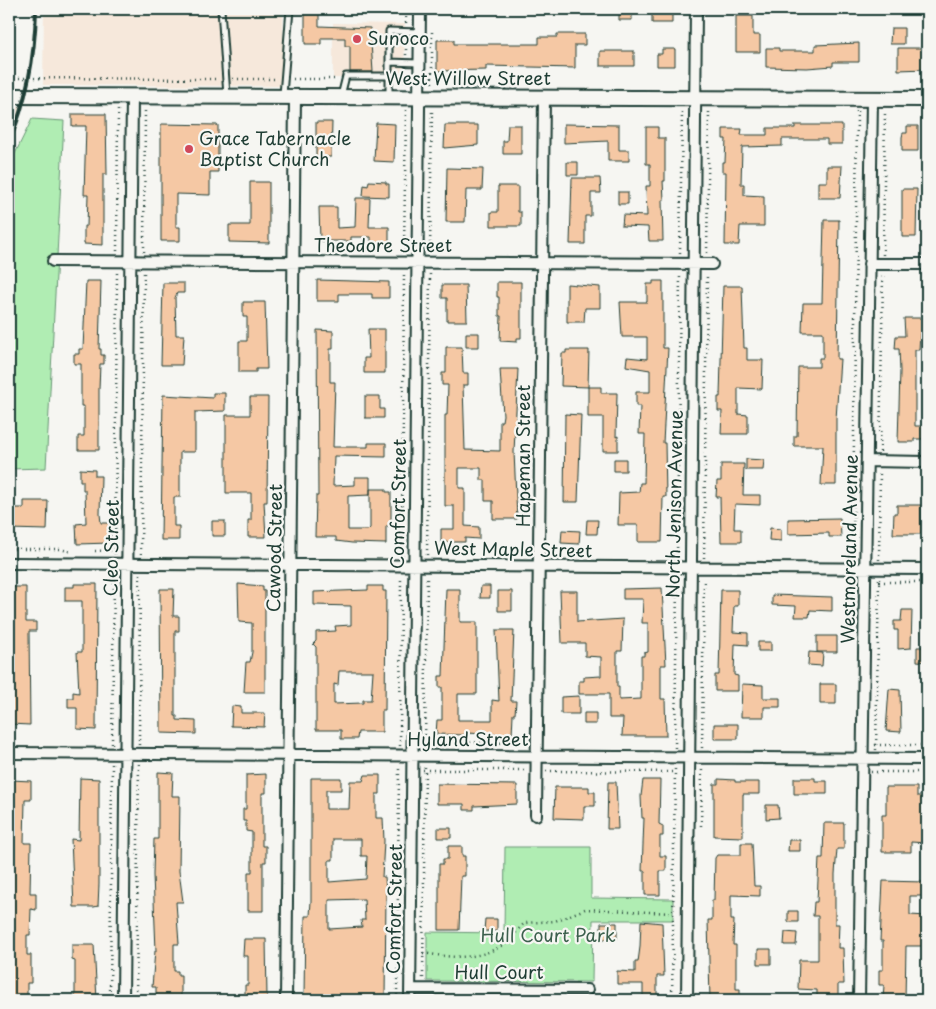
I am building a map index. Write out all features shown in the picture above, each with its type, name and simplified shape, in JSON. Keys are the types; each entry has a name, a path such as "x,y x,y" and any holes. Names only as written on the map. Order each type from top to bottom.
{"street":[{"name":"Comfort Street","path":"410,1000 420,9"},
{"name":"North Jenison Avenue","path":"687,1000 696,9"},
{"name":"West Willow Street","path":"9,96 132,102 227,96 389,97 419,103 544,98 927,99"},
{"name":"Cawood Street","path":"286,1000 293,263 289,97"},
{"name":"Hapeman Street","path":"536,815 535,770 538,756 544,98"},
{"name":"Westmoreland Avenue","path":"859,1000 867,772 863,758 872,99"},
{"name":"Cleo Street","path":"124,1000 132,102"},
{"name":"Theodore Street","path":"53,261 712,264"},
{"path":"869,264 927,264"},
{"path":"868,461 927,462"},
{"name":"West Maple Street","path":"9,563 927,569"},
{"name":"Hyland Street","path":"9,753 927,759"},
{"name":"Hull Court","path":"411,989 587,990"}],"lane":[{"path":"221,9 227,96"},
{"path":"289,97 290,9"},
{"path":"389,97 390,31 420,32"},
{"path":"389,62 419,63"},
{"path":"341,97 346,76 388,76"}],"path":[{"path":"406,9 406,80"},
{"path":"432,27 432,83"},
{"path":"114,555 118,108 132,102 145,108 141,556"},
{"path":"406,109 419,103 441,109"},
{"path":"885,111 877,745 874,758 867,772 927,772"},
{"path":"9,549 60,549 75,552"},
{"path":"88,553 115,550"},
{"path":"110,1000 114,571"},
{"path":"136,1000 140,571"},
{"path":"866,582 927,582"},
{"path":"425,742 538,743"},
{"path":"864,745 927,745"},
{"path":"399,769 702,772"},
{"path":"423,953 469,957 482,956 508,942 525,923 555,920 585,909 673,913"}],"shaded area":[{"path":"44,9 283,9 284,86 43,85"},
{"path":"333,23 405,24 404,78 333,78"},
{"path":"9,107 20,107 9,135"}],"green space":[{"path":"32,119 64,121 46,468 9,469 9,166"},
{"name":"Hull Court Park","path":"505,847 591,847 591,898 673,899 673,920 593,920 592,982 427,981 427,932 504,933"}],"building":[{"path":"619,9 632,9 632,20 619,20"},
{"path":"652,9 672,9 672,23 652,23"},
{"path":"305,14 319,14 319,26 370,28 373,72 350,72 350,46 345,46 345,38 321,38 321,44 305,44"},
{"path":"736,16 753,16 753,35 760,35 760,52 736,52"},
{"path":"891,28 904,28 904,44 890,44"},
{"path":"557,34 585,34 585,45 575,45 575,68 486,66 486,70 437,71 437,40 454,40 454,44 539,44 539,37 557,37"},
{"path":"859,43 859,62 833,62 833,66 807,68 766,67 766,48 779,48 779,51 815,51 815,45"},
{"path":"898,48 927,48 927,69 898,70"},
{"path":"662,49 675,49 675,66 657,66 657,54 662,54"},
{"path":"600,51 634,51 634,66 600,66"},
{"path":"72,114 106,114 107,174 103,174 103,245 84,244 84,226 87,226 88,195 84,195 86,126 72,126"},
{"path":"316,122 332,122 331,157 316,157"},
{"path":"376,123 395,124 394,162 374,161"},
{"name":"Grace Tabernacle Baptist Church","path":"161,124 218,125 218,172 210,172 210,195 176,194 176,227 180,227 180,241 161,241"},
{"path":"564,124 619,125 619,150 629,150 629,161 608,161 608,141 564,143"},
{"path":"445,125 478,125 478,145 444,148"},
{"path":"508,125 521,125 521,154 503,154 503,141 507,141"},
{"path":"795,125 842,125 842,144 827,144 827,139 782,139 782,146 742,147 741,184 744,184 744,195 764,196 764,226 740,226 739,245 725,245 726,172 722,172 722,162 725,162 726,139 723,139 723,129 742,129 741,135 767,135 767,128 795,128"},
{"path":"907,126 918,126 918,151 902,151 902,137 903,133 907,133"},
{"path":"646,127 658,127 658,138 665,138 665,181 663,181 664,200 662,200 663,241 649,241 648,227 622,226 623,215 647,216 646,186 650,186 650,164 646,164"},
{"path":"567,162 578,162 578,175 567,175"},
{"path":"827,166 842,166 840,198 818,198 818,182 827,182"},
{"path":"447,168 483,169 482,190 466,190 465,222 446,222"},
{"path":"572,178 600,178 601,193 591,193 591,216 585,216 585,244 570,244"},
{"path":"369,181 386,182 386,184 389,184 389,197 363,196 364,185 368,186"},
{"path":"250,182 269,182 269,243 229,242 229,225 250,225"},
{"path":"498,186 518,186 518,212 521,212 521,226 491,226 491,212 498,212"},
{"path":"902,189 917,189 916,237 902,237"},
{"path":"618,192 628,192 628,204 618,204"},
{"path":"356,198 370,198 369,227 389,227 389,243 371,243 371,237 351,237 351,241 320,241 319,207 337,207 337,228 355,227"},
{"path":"824,220 839,220 837,359 840,359 836,419 836,485 821,485 823,446 794,446 794,436 797,436 798,367 819,367 819,358 823,358 823,332 802,332 803,303 822,303"},
{"path":"317,280 389,282 389,298 372,298 372,294 339,294 339,301 317,301"},
{"path":"86,281 101,281 99,349 101,349 101,355 104,355 104,364 100,364 99,450 78,450 78,436 84,436 84,406 81,406 81,364 74,364 74,354 79,354 79,349 83,349"},
{"path":"653,281 663,281 663,348 668,348 663,443 665,443 666,497 663,497 662,542 638,542 638,525 618,525 619,493 639,492 640,483 644,483 645,434 639,434 640,406 636,406 636,392 650,392 650,370 626,366 627,357 647,359 647,337 622,337 620,302 647,302 647,284 653,284"},
{"path":"497,282 521,282 521,338 517,338 517,342 500,341 501,316 499,316"},
{"path":"163,283 184,283 184,293 177,293 175,298 176,335 184,335 182,365 161,365"},
{"path":"567,284 600,287 600,308 585,308 584,322 567,322"},
{"path":"442,285 466,285 467,321 447,321 447,298 442,298"},
{"path":"723,286 742,286 744,348 747,348 747,360 763,360 762,389 738,388 738,414 748,415 748,434 721,434 722,411 718,411 718,397 720,397"},
{"path":"243,302 265,302 267,369 256,369 256,372 239,372 239,341 247,341 247,317 243,317"},
{"path":"904,318 926,318 926,333 920,333 919,350 915,350 915,426 927,426 927,439 914,439 914,442 898,442 900,371 899,349 895,349 896,336 905,336"},
{"path":"368,329 385,329 385,373 364,373 364,358 369,358"},
{"path":"317,330 333,331 333,349 330,349 330,382 335,382 333,447 368,447 368,443 386,443 386,457 334,456 333,486 355,485 355,477 370,477 370,489 386,489 386,492 391,492 391,526 386,526 386,544 352,543 336,541 336,537 315,537 316,496 318,496","holes":["370,495 370,528 368,530 348,530 348,496"]},
{"path":"466,333 479,333 479,347 466,347"},
{"path":"446,347 462,347 463,373 468,373 468,385 463,385 465,450 500,451 500,421 502,421 503,415 500,369 518,369 514,452 517,519 493,519 493,501 485,501 485,480 481,480 481,468 459,468 459,488 465,488 465,526 479,527 479,539 465,538 465,542 441,542 441,529 454,529 454,506 445,506 445,415 447,415 448,385 442,385 442,373 446,373"},
{"path":"566,350 589,350 588,387 561,386 562,353 566,353"},
{"path":"588,387 601,387 601,393 617,393 616,437 618,436 618,451 603,451 603,417 588,417"},
{"path":"213,393 225,393 225,411 195,412 195,452 180,452 180,497 174,497 174,526 179,526 179,540 161,540 163,395 213,398"},
{"path":"365,396 380,396 380,409 384,409 384,418 365,418"},
{"path":"250,397 268,397 267,502 264,502 266,537 248,537 248,520 251,520 251,493 226,493 226,415 250,415"},
{"path":"565,414 581,415 578,502 564,502"},
{"path":"614,459 626,459 626,471 614,471"},
{"path":"746,459 764,460 763,470 746,470"},
{"path":"721,464 744,464 743,495 760,495 760,505 735,504 734,529 741,529 741,542 721,542 720,497 716,497 717,481 721,481"},
{"path":"80,469 95,470 95,476 101,476 101,523 110,523 111,543 77,544 76,524 86,523 85,490 83,490 83,481 80,481"},
{"path":"24,501 48,501 47,530 9,529 9,508 24,508"},
{"path":"897,505 921,505 921,534 893,534 894,513 897,513"},
{"path":"840,518 841,537 829,537 829,533 788,534 788,519"},
{"path":"587,520 598,520 597,534 586,534"},
{"path":"212,521 225,521 225,536 212,536"},
{"path":"770,528 781,529 781,541 769,540"},
{"path":"562,530 580,531 579,544 561,543"},
{"path":"74,584 97,584 96,730 77,729 77,708 68,708 68,698 73,698 73,692 79,693 77,652 82,652 82,601 65,601 65,587 74,587"},
{"path":"238,584 263,586 263,591 265,591 265,692 244,692 246,662 250,662 252,652 252,623 239,622"},
{"path":"368,586 383,586 383,591 386,591 385,710 382,710 382,732 358,732 357,739 341,739 341,730 316,730 316,647 313,644 316,641 316,632 336,631 335,626 351,625 351,606 314,605 314,592 368,590","holes":["339,671 373,671 371,700 363,700 363,703 334,704 334,684 338,685"]},
{"path":"481,586 490,586 490,598 480,598"},
{"path":"10,587 26,587 26,622 36,622 36,631 29,631 30,725 9,724 12,657 12,631 9,631"},
{"path":"662,588 666,665 661,665 661,699 665,699 666,736 622,736 623,718 609,718 609,694 579,694 579,681 584,681 584,677 601,676 601,657 585,656 585,643 562,643 560,591 577,591 577,622 623,619 622,651 617,651 619,700 641,699 641,656 648,652 648,623 642,623 643,599 623,599 623,589"},
{"path":"160,589 174,589 173,616 179,616 179,631 175,631 175,716 177,716 177,720 196,721 196,734 161,733"},
{"path":"446,589 460,589 460,622 477,622 477,694 458,694 458,720 492,720 492,700 499,701 496,630 514,630 511,701 516,701 512,735 436,734 437,720 442,720 442,687 439,687 439,676 443,676"},
{"path":"721,590 738,590 738,606 734,606 733,632 748,633 748,645 735,644 734,675 738,676 738,691 715,691 715,675 719,675"},
{"path":"498,591 512,591 512,611 498,611"},
{"path":"772,595 832,597 832,611 810,610 809,617 795,617 796,606 772,605"},
{"path":"902,610 912,610 911,648 898,649 898,630 894,630 894,621 901,621"},
{"path":"817,636 837,636 837,652 817,652"},
{"path":"758,642 771,642 771,651 758,651"},
{"path":"917,647 927,647 927,662 917,661"},
{"path":"809,652 823,653 822,666 808,665"},
{"path":"742,684 763,685 763,698 780,698 780,707 764,707 764,717 741,717"},
{"path":"820,684 836,684 836,704 820,704"},
{"path":"889,689 900,690 901,732 886,731"},
{"path":"579,696 579,714 561,714 561,697"},
{"path":"232,706 241,707 241,713 265,713 264,727 231,726"},
{"path":"584,713 596,713 596,724 584,724"},
{"path":"714,724 738,724 738,739 714,739"},
{"path":"158,772 173,773 172,796 180,796 179,871 183,902 176,902 179,944 174,944 174,971 178,971 178,975 181,975 181,1000 156,1000 156,987 152,987 156,951 153,875 154,839 158,839"},
{"path":"266,774 266,793 262,793 262,846 266,846 266,862 263,862 263,911 248,911 248,872 252,872 252,832 246,831 246,821 243,821 243,809 246,809 246,775"},
{"path":"365,775 380,775 380,794 376,794 376,818 383,818 382,877 385,877 386,891 385,999 334,1000 304,998 305,916 310,916 311,901 311,778 341,778 341,790 326,790 326,809 349,809 350,781 363,781","holes":["333,839 361,839 361,856 367,856 366,879 329,882 329,860 333,860","364,899 365,920 361,920 362,927 329,929 329,900"]},
{"path":"80,778 99,779 99,884 98,906 94,907 74,907 71,839 79,840"},
{"path":"794,778 815,778 815,781 827,781 827,794 794,794"},
{"path":"718,779 735,780 735,782 759,782 759,794 743,794 743,837 714,836 714,784 718,784"},
{"path":"11,780 31,781 31,800 25,800 24,843 31,843 30,893 36,893 36,910 31,909 30,935 27,935 27,955 31,955 31,983 27,983 27,1000 9,1000 12,833 9,833"},
{"path":"643,780 660,780 659,824 663,826 663,836 660,836 660,856 666,856 666,871 660,871 660,895 645,895 645,871 642,871 644,818 642,818 641,796"},
{"path":"608,782 616,782 618,829 607,829"},
{"path":"437,784 517,785 517,804 474,806 474,810 464,810 464,804 437,804"},
{"path":"555,787 589,787 589,792 595,792 595,806 584,806 584,819 554,818"},
{"path":"886,787 917,787 917,796 927,796 927,843 911,842 911,852 882,852 882,815 886,815"},
{"path":"766,805 778,805 779,818 766,819"},
{"path":"824,823 844,823 844,849 837,849 835,874 835,924 839,924 838,948 843,948 844,984 838,984 838,1000 817,1000 817,990 798,989 799,960 818,960 818,916 813,916 814,902 817,902 819,858 823,858"},
{"path":"438,828 451,828 451,838 438,838"},
{"path":"789,840 800,840 800,851 788,851"},
{"path":"741,843 752,843 754,886 760,886 760,896 731,895 731,920 734,920 733,945 736,945 736,989 740,989 740,1000 710,1000 708,920 712,920 715,858 717,855 741,855"},
{"path":"448,846 462,846 462,856 465,856 465,876 461,876 459,930 439,930 439,864 443,864 443,859 448,859"},
{"path":"883,881 924,882 924,896 910,896 910,915 927,916 927,946 906,946 905,1000 883,1000 884,985 879,985 879,970 883,970 883,941 880,941"},
{"path":"788,911 798,911 798,922 788,922"},
{"path":"485,919 497,919 497,931 484,931"},
{"path":"641,921 662,923 664,976 657,976 657,1000 643,1000 643,984 617,984 617,971 635,972 635,962 638,962 640,947"},
{"path":"601,923 617,923 617,939 601,939"},
{"path":"785,932 797,933 796,945 784,945"},
{"path":"244,939 266,939 267,998 245,998 245,985 248,985 248,956 243,956"},
{"path":"72,945 94,945 97,1000 75,1000 75,961 72,960"},
{"path":"758,949 771,949 771,964 758,964"}],"railway":[{"path":"9,142 21,110 29,77 36,9"}],"place":[{"name":"Sunoco","path":"357,39"},
{"name":"Grace Tabernacle Baptist Church","path":"189,149"}]}
